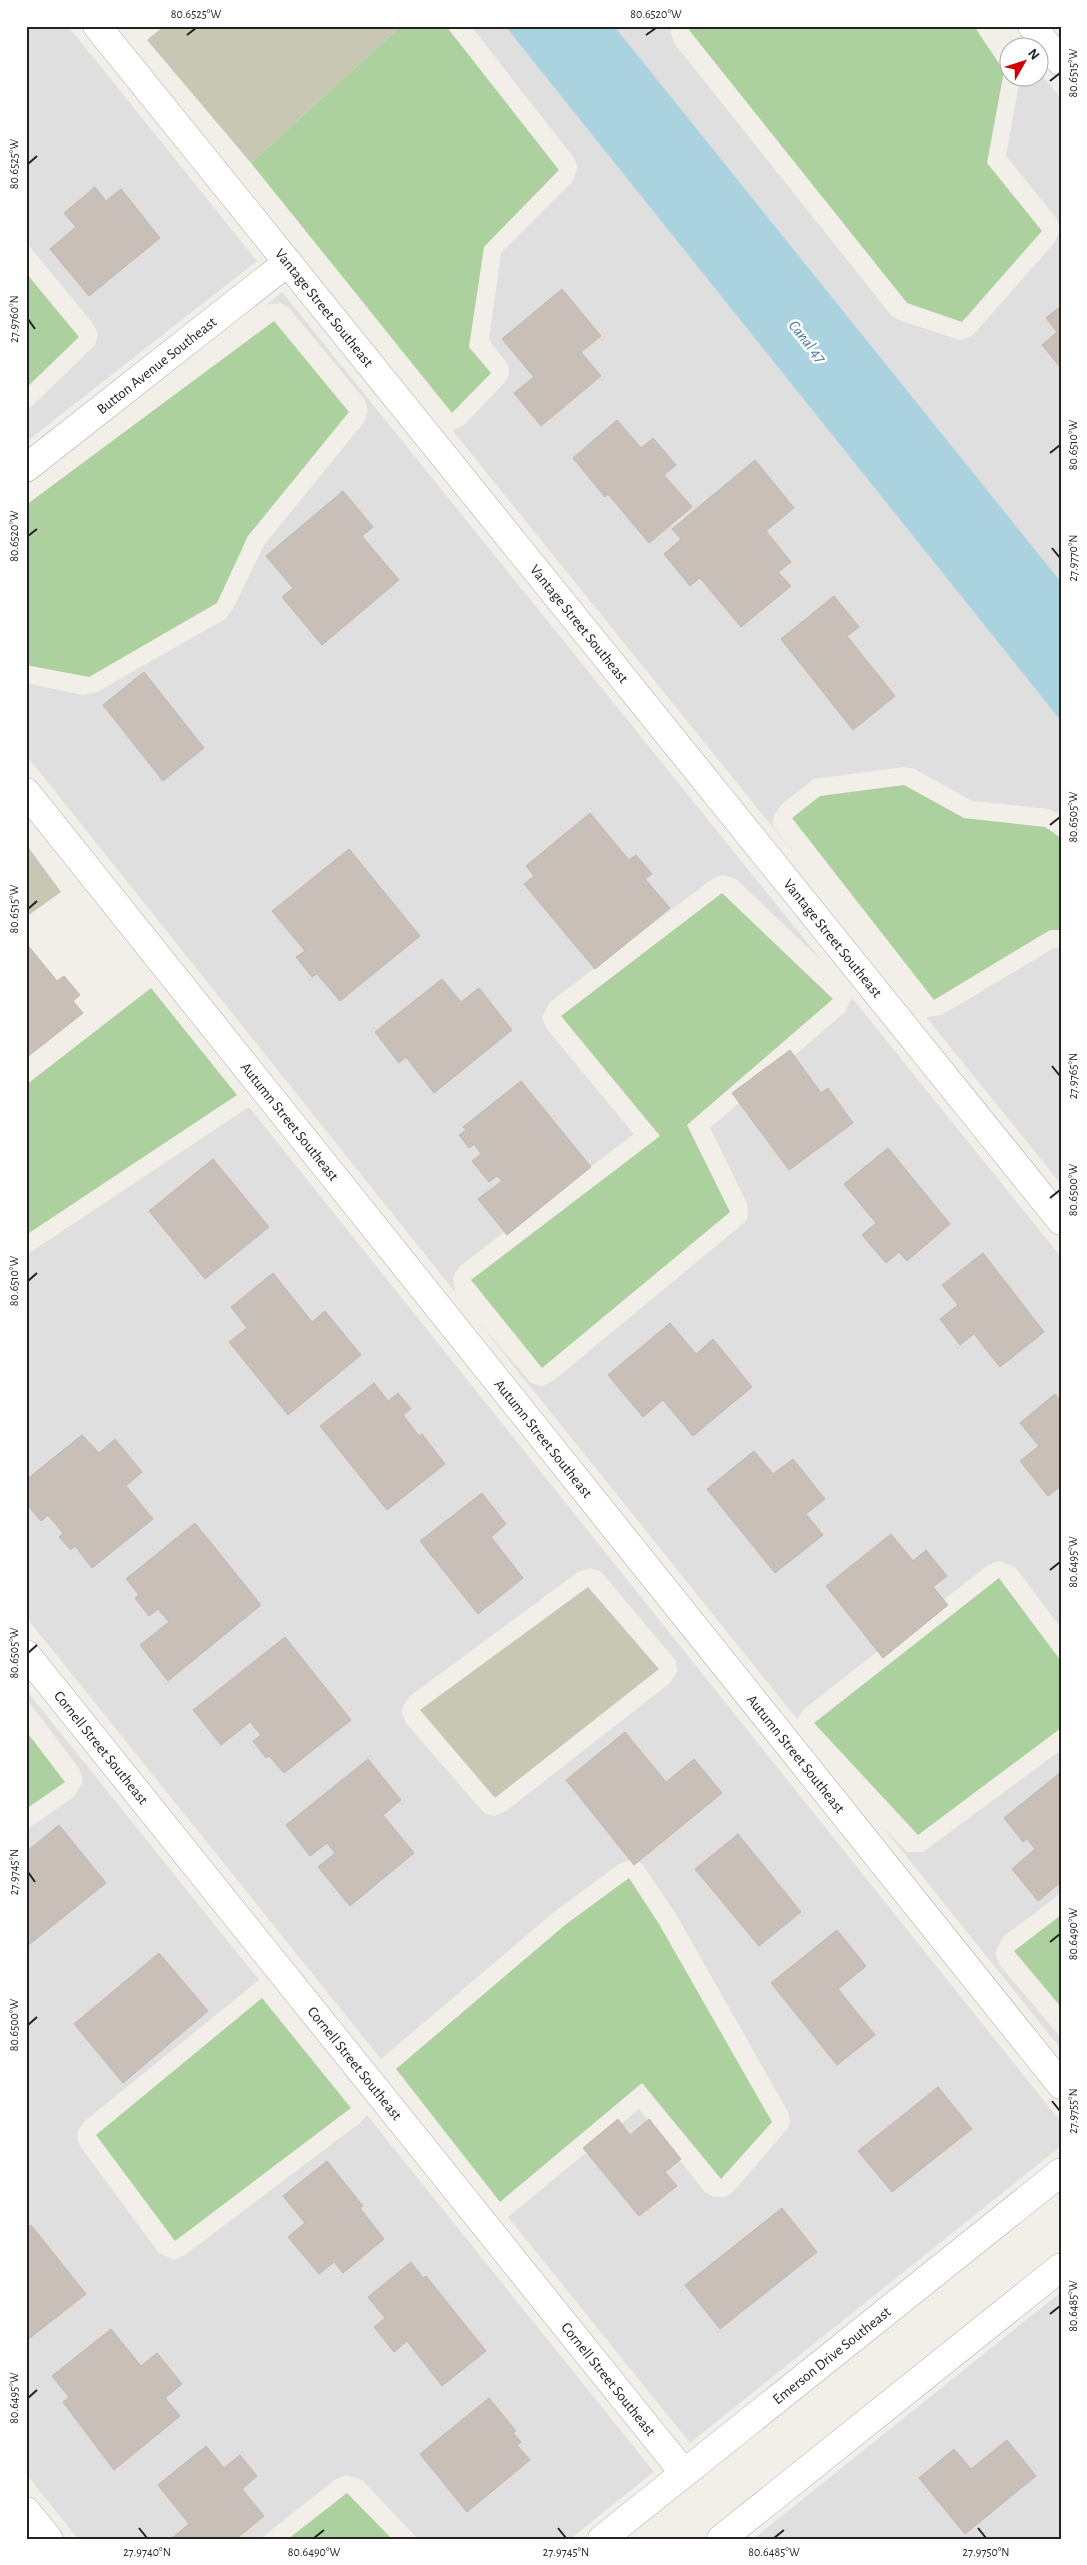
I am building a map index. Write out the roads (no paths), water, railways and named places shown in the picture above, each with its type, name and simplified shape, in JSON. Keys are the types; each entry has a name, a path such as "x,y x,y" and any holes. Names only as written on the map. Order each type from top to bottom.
{"street":[{"name":"Vantage Street Southeast","path":"97,26 1061,1221"},
{"path":"1032,26 1061,62"},
{"name":"Button Avenue Southeast","path":"26,468 288,262"},
{"name":"Autumn Street Southeast","path":"26,792 1061,2085"},
{"name":"Cornell Street Southeast","path":"26,1654 684,2473"},
{"name":"Emerson Drive Southeast","path":"602,2539 1061,2172"},
{"path":"721,2539 1061,2267"},
{"path":"26,2511 48,2539"}],"water":[{"name":"Canal 47","path":"505,26 614,26 1061,582 1061,721"}]}
